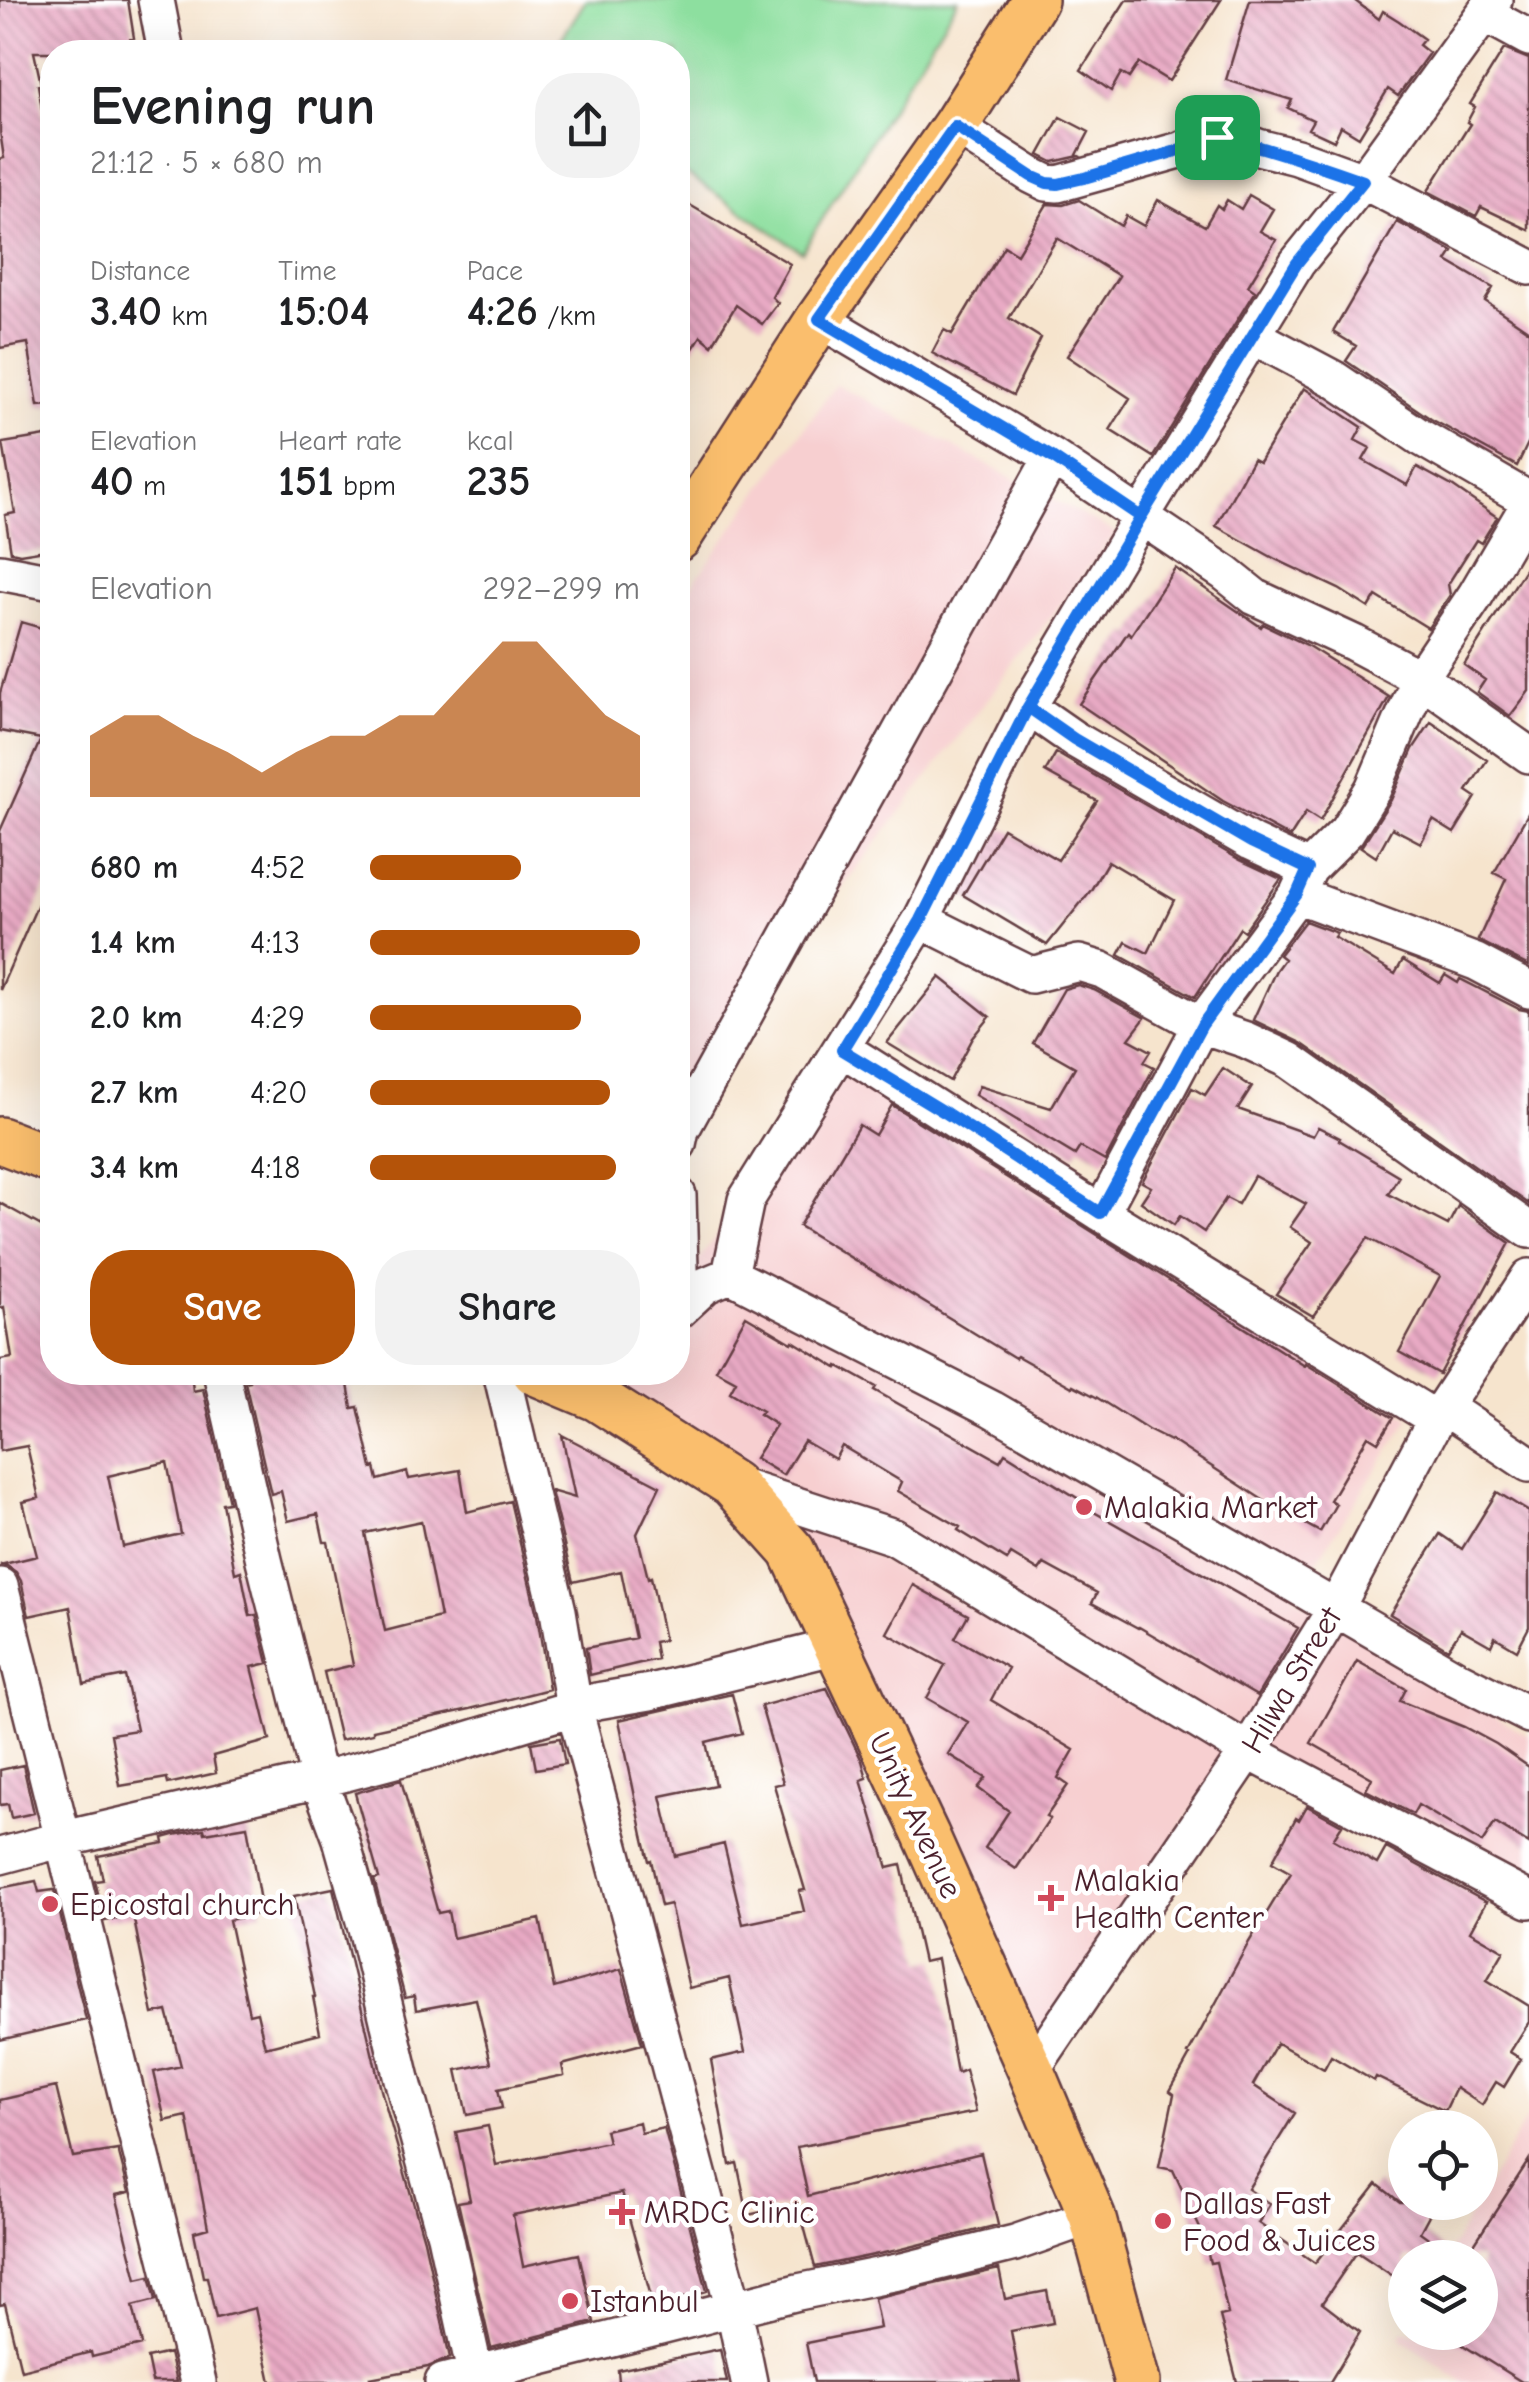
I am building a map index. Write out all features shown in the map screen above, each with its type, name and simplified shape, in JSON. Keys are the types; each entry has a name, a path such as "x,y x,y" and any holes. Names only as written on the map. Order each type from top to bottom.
{"main road":[{"path":"690,515 819,319 955,126 1035,0"},
{"path":"0,1140 40,1155"},
{"name":"Unity Avenue","path":"606,1385 732,1484 792,1551 926,1835 1092,2216 1137,2382"}],"street":[{"path":"156,0 164,40"},
{"path":"730,1274 746,1200 921,920 1028,707 1297,263 1363,181 1490,7 1529,38"},
{"path":"955,126 1031,176 1058,184 1180,150 1199,140 1232,136 1363,181 1529,268"},
{"path":"819,319 1052,457 1255,597 1420,678 1529,756"},
{"path":"1100,1213 1202,1025 1372,789 1420,678 1475,596 1529,502 1334,379 1252,336"},
{"path":"690,1114 1052,457"},
{"path":"0,572 40,580"},
{"path":"1028,707 1074,739 1251,842 1303,882 1529,990"},
{"path":"921,920 1031,976 1079,963 1102,970 1202,1025 1289,1060 1529,1230"},
{"path":"842,1050 1100,1213 1529,1464"},
{"path":"690,1299 706,1285 730,1274"},
{"path":"730,1274 992,1409 1456,1678 1529,1715"},
{"name":"Hilwa Street","path":"1031,2071 1248,1751 1336,1608 1440,1413 1529,1277"},
{"path":"224,1385 318,1780 342,1838 445,2235 465,2379 798,2292 1015,2243 1092,2216"},
{"path":"504,1385 558,1611 574,1707 750,2382"},
{"path":"732,1484 894,1536 1248,1751 1529,1900"},
{"path":"0,1586 198,2382"},
{"path":"0,1856 318,1780 574,1707 837,1646"}],"shaded area":[{"path":"836,384 1116,533 690,1084 690,587"},
{"name":"Malakia Market","path":"843,1058 1410,1418 1294,1596 1529,1736 1529,1907 604,1391 608,1385 690,1385 690,1272"},
{"name":"Malakia Health Center","path":"785,1510 1233,1744 1038,2052"},
{"path":"1529,2114 1529,2382 1463,2382 1417,2350 1498,2350 1498,2240 1456,2240 1467,2220 1498,2220 1498,2167"}],"green space":[{"path":"586,0 958,0 802,252 690,176 690,40 561,40"}],"building":[{"path":"0,0 128,0 134,38 40,40 40,52 34,52 40,79 40,406 28,343 0,348 0,159 4,158 0,132"},
{"path":"1126,0 1221,0 1169,81 1139,63 1129,78 1121,73 1111,91 1081,70"},
{"path":"1250,0 1354,0 1379,19 1383,11 1399,21 1424,39 1419,45 1429,53 1398,96 1388,89 1359,137 1341,126 1334,141 1308,129 1313,120 1288,108 1292,100 1226,80"},
{"path":"1504,49 1529,59 1529,230 1481,207 1476,216 1428,191 1470,124 1467,122 1475,107 1470,104"},
{"path":"1060,117 1089,132 1079,156 1053,162 1039,155"},
{"path":"1249,195 1273,209 1260,231 1276,240 1248,286 1255,291 1153,457 1110,430 1130,398 1067,356 1119,276 1057,238 1009,318 1041,338 1013,395 932,353 944,330 952,334 1004,246 1017,254 1047,204 1079,200 1121,226 1126,216 1144,226 1158,200 1205,226 1217,205 1222,209 1227,200 1241,209"},
{"path":"690,205 790,264 772,297 778,303 762,324 736,305 712,345 701,336 690,353"},
{"path":"1397,222 1453,252 1447,261 1493,288 1485,301 1529,331 1529,441 1517,466 1431,419 1346,361 1356,346 1333,332"},
{"path":"1304,388 1362,427 1355,440 1370,448 1363,460 1407,485 1417,467 1497,517 1481,543 1476,540 1448,584 1450,595 1428,628 1376,596 1369,608 1216,526 1253,459 1259,462"},
{"path":"40,437 40,551 11,552 5,515 15,513 3,443"},
{"path":"1529,563 1529,691 1510,716 1477,692 1485,680 1464,665"},
{"path":"1175,568 1261,627 1263,624 1305,644 1389,697 1320,821 1306,812 1290,837 1223,801 1079,704"},
{"path":"21,622 40,628 40,739 0,731 0,693"},
{"path":"1431,722 1487,760 1467,791 1476,797 1454,833 1433,820 1421,843 1392,828 1376,857 1361,847 1391,800 1413,749"},
{"path":"40,741 40,899 0,990 0,831"},
{"path":"1056,753 1240,860 1281,879 1244,931 1240,928 1195,997 1119,955 1126,942 1148,953 1174,900 1108,861 1091,890 1047,945 963,895 1003,828 1058,860 1097,801 1045,772"},
{"path":"1529,812 1529,966 1478,940 1506,879 1494,873"},
{"path":"1305,921 1337,933 1334,937 1395,974 1403,960 1440,983 1445,975 1458,983 1460,979 1529,1011 1529,1204 1301,1043 1253,1020 1284,959 1279,955"},
{"path":"940,977 990,1017 973,1038 950,1081 887,1043"},
{"path":"1078,985 1145,1018 1129,1039 1151,1051 1144,1062 1154,1067 1105,1161 1080,1147 1075,1155 975,1095 979,1086 1051,1108 1075,1067 1033,1043 1064,989"},
{"path":"1223,1068 1252,1087 1238,1109 1313,1136 1318,1127 1399,1176 1388,1194 1448,1225 1458,1206 1510,1243 1439,1374 1399,1352 1440,1276 1368,1238 1313,1316 1276,1294 1312,1242 1290,1227 1306,1204 1254,1176 1238,1204 1226,1198 1204,1232 1180,1216 1174,1225 1141,1202 1151,1187 1142,1182 1192,1088 1205,1095"},
{"path":"892,1105 1393,1418 1378,1442 1368,1436 1330,1500 1336,1504 1320,1532 1096,1397 1015,1358 799,1226 859,1125 875,1135"},
{"path":"0,1203 40,1225 40,1385 192,1385 193,1391 203,1389 229,1502 222,1503 235,1573 241,1571 250,1616 256,1615 268,1663 252,1667 270,1740 213,1756 216,1773 168,1784 167,1778 120,1786 111,1734 137,1730 125,1676 84,1684 70,1607 29,1616 16,1572 0,1565 37,1556 23,1502 39,1498 27,1446 0,1451 0,1360 12,1358 4,1307 0,1308","holes":["167,1462 181,1534 123,1547 108,1476"]},
{"path":"746,1316 1000,1461 1005,1453 1082,1501 1080,1504 1298,1628 1257,1696 1092,1603 1097,1593 1044,1564 1039,1571 1011,1554 1007,1560 898,1491 902,1482 842,1446 835,1459 804,1441 783,1475 755,1458 776,1425 759,1414 762,1411 730,1392 736,1381 716,1370"},
{"path":"246,1385 348,1385 352,1408 358,1407 378,1480 407,1472 409,1479 460,1470 467,1512 510,1501 537,1615 549,1689 340,1740 324,1672 353,1665 328,1542 324,1542 318,1514 288,1521 281,1491 271,1494","holes":["421,1521 440,1617 385,1631 365,1533"]},
{"path":"562,1435 660,1486 637,1534 664,1640 654,1642 657,1659 590,1675 586,1648 635,1638 621,1571 573,1582 551,1491 575,1498"},
{"path":"1497,1492 1529,1512 1529,1627 1517,1650 1495,1637 1491,1646 1461,1629 1448,1649 1390,1614 1440,1534 1462,1549"},
{"path":"913,1585 968,1615 955,1638 1008,1668 991,1700 1074,1750 1058,1778 1068,1785 1016,1869 985,1848 1009,1811 978,1788 986,1778 948,1754 968,1722 927,1698 945,1665 887,1633"},
{"path":"1357,1661 1406,1689 1400,1701 1464,1727 1529,1767 1529,1844 1495,1823 1482,1843 1418,1805 1413,1814 1366,1790 1372,1778 1311,1743"},
{"path":"827,1688 862,1761 867,1778 861,1780 888,1868 901,1865 923,1962 937,1959 957,2073 965,2070 976,2112 797,2147 808,2196 981,2153 998,2225 815,2267 798,2204 748,2215 737,2163 730,2165 711,2060 745,2052 729,1978 689,1988 670,1904 661,1906 649,1861 619,1720 732,1694 742,1733 706,1742 715,1785 661,1796 675,1856 724,1844 743,1924 804,1911 799,1891 805,1890 774,1785 783,1783 761,1706"},
{"path":"560,1738 565,1764 536,1769 531,1743"},
{"path":"23,1765 34,1813 11,1818 8,1804 0,1805 0,1770"},
{"path":"401,1780 438,1913 448,1911 453,1938 540,1919 554,1988 621,1969 642,2044 562,2065 564,2075 498,2089 502,2108 467,2115 457,2070 491,2063 476,1999 416,2010 414,1996 405,1998 374,1879 379,1878 355,1793"},
{"path":"1307,1806 1342,1825 1333,1839 1377,1864 1386,1848 1486,1902 1470,1931 1504,1951 1487,1980 1529,2006 1529,2022 1510,2052 1521,2059 1504,2087 1496,2082 1482,2105 1456,2088 1445,2110 1376,2077 1374,2081 1331,2056 1324,2069 1277,2043 1253,2085 1295,2113 1248,2189 1270,2204 1258,2223 1315,2263 1377,2184 1388,2193 1388,2220 1426,2220 1420,2232 1431,2240 1388,2240 1388,2273 1357,2252 1322,2303 1360,2332 1330,2382 1237,2382 1220,2316 1228,2314 1216,2262 1210,2263 1204,2237 1173,2170 1159,2167 1174,2094 1170,2091 1249,1942 1291,1873 1272,1862 1296,1818 1299,1820"},
{"path":"247,1826 262,1913 229,1920 249,2014 257,2012 265,2047 320,2033 294,1896 333,1888 381,2090 424,2240 450,2358 428,2367 370,2378 371,2382 271,2382 255,2308 216,2318 194,2232 208,2228 187,2116 165,2121 154,2072 181,2066 167,2011 153,2014 133,1915 105,1921 95,1881 103,1880 98,1856 164,1843 163,1838 174,1835"},
{"path":"36,1881 39,1892 54,1890 86,2020 0,2040 0,1888"},
{"path":"56,2087 73,2157 118,2150 129,2192 116,2195 137,2279 150,2276 156,2300 133,2306 142,2345 92,2357 91,2352 21,2370 5,2304 0,2305 0,2100"},
{"path":"639,2122 641,2133 664,2128 707,2291 654,2307 622,2193 513,2215 523,2266 579,2254 594,2322 491,2348 458,2202 470,2200 456,2132 488,2126 496,2165 608,2142 605,2130"},
{"path":"1529,2160 1529,2382 1522,2382 1471,2350 1498,2350 1498,2240 1477,2240 1490,2220 1498,2220 1498,2207"},
{"path":"999,2269 1005,2299 1047,2291 1053,2323 1011,2331 1020,2382 814,2382 806,2343 880,2328 874,2298"},
{"path":"720,2349 727,2382 619,2382 618,2370"},
{"path":"169,2353 176,2382 152,2382 147,2358"}],"place":[{"name":"Malakia Market","path":"1084,1507"},
{"name":"Malakia Health Center","path":"1051,1898"},
{"name":"Epicostal church","path":"50,1904"},
{"name":"MRDC Clinic","path":"622,2212"},
{"name":"Dallas Fast Food & Juices","path":"1163,2221"},
{"name":"Istanbul","path":"570,2301"}],"route":[{"path":"1217,137 1058,184 1031,176 955,126 819,319 1052,457 1141,517 1028,707 921,920 842,1050 1100,1213 1202,1025 1297,894 1308,869 1251,842 1074,739 1028,707 1297,263 1363,181 1232,136 1217,137"}]}
